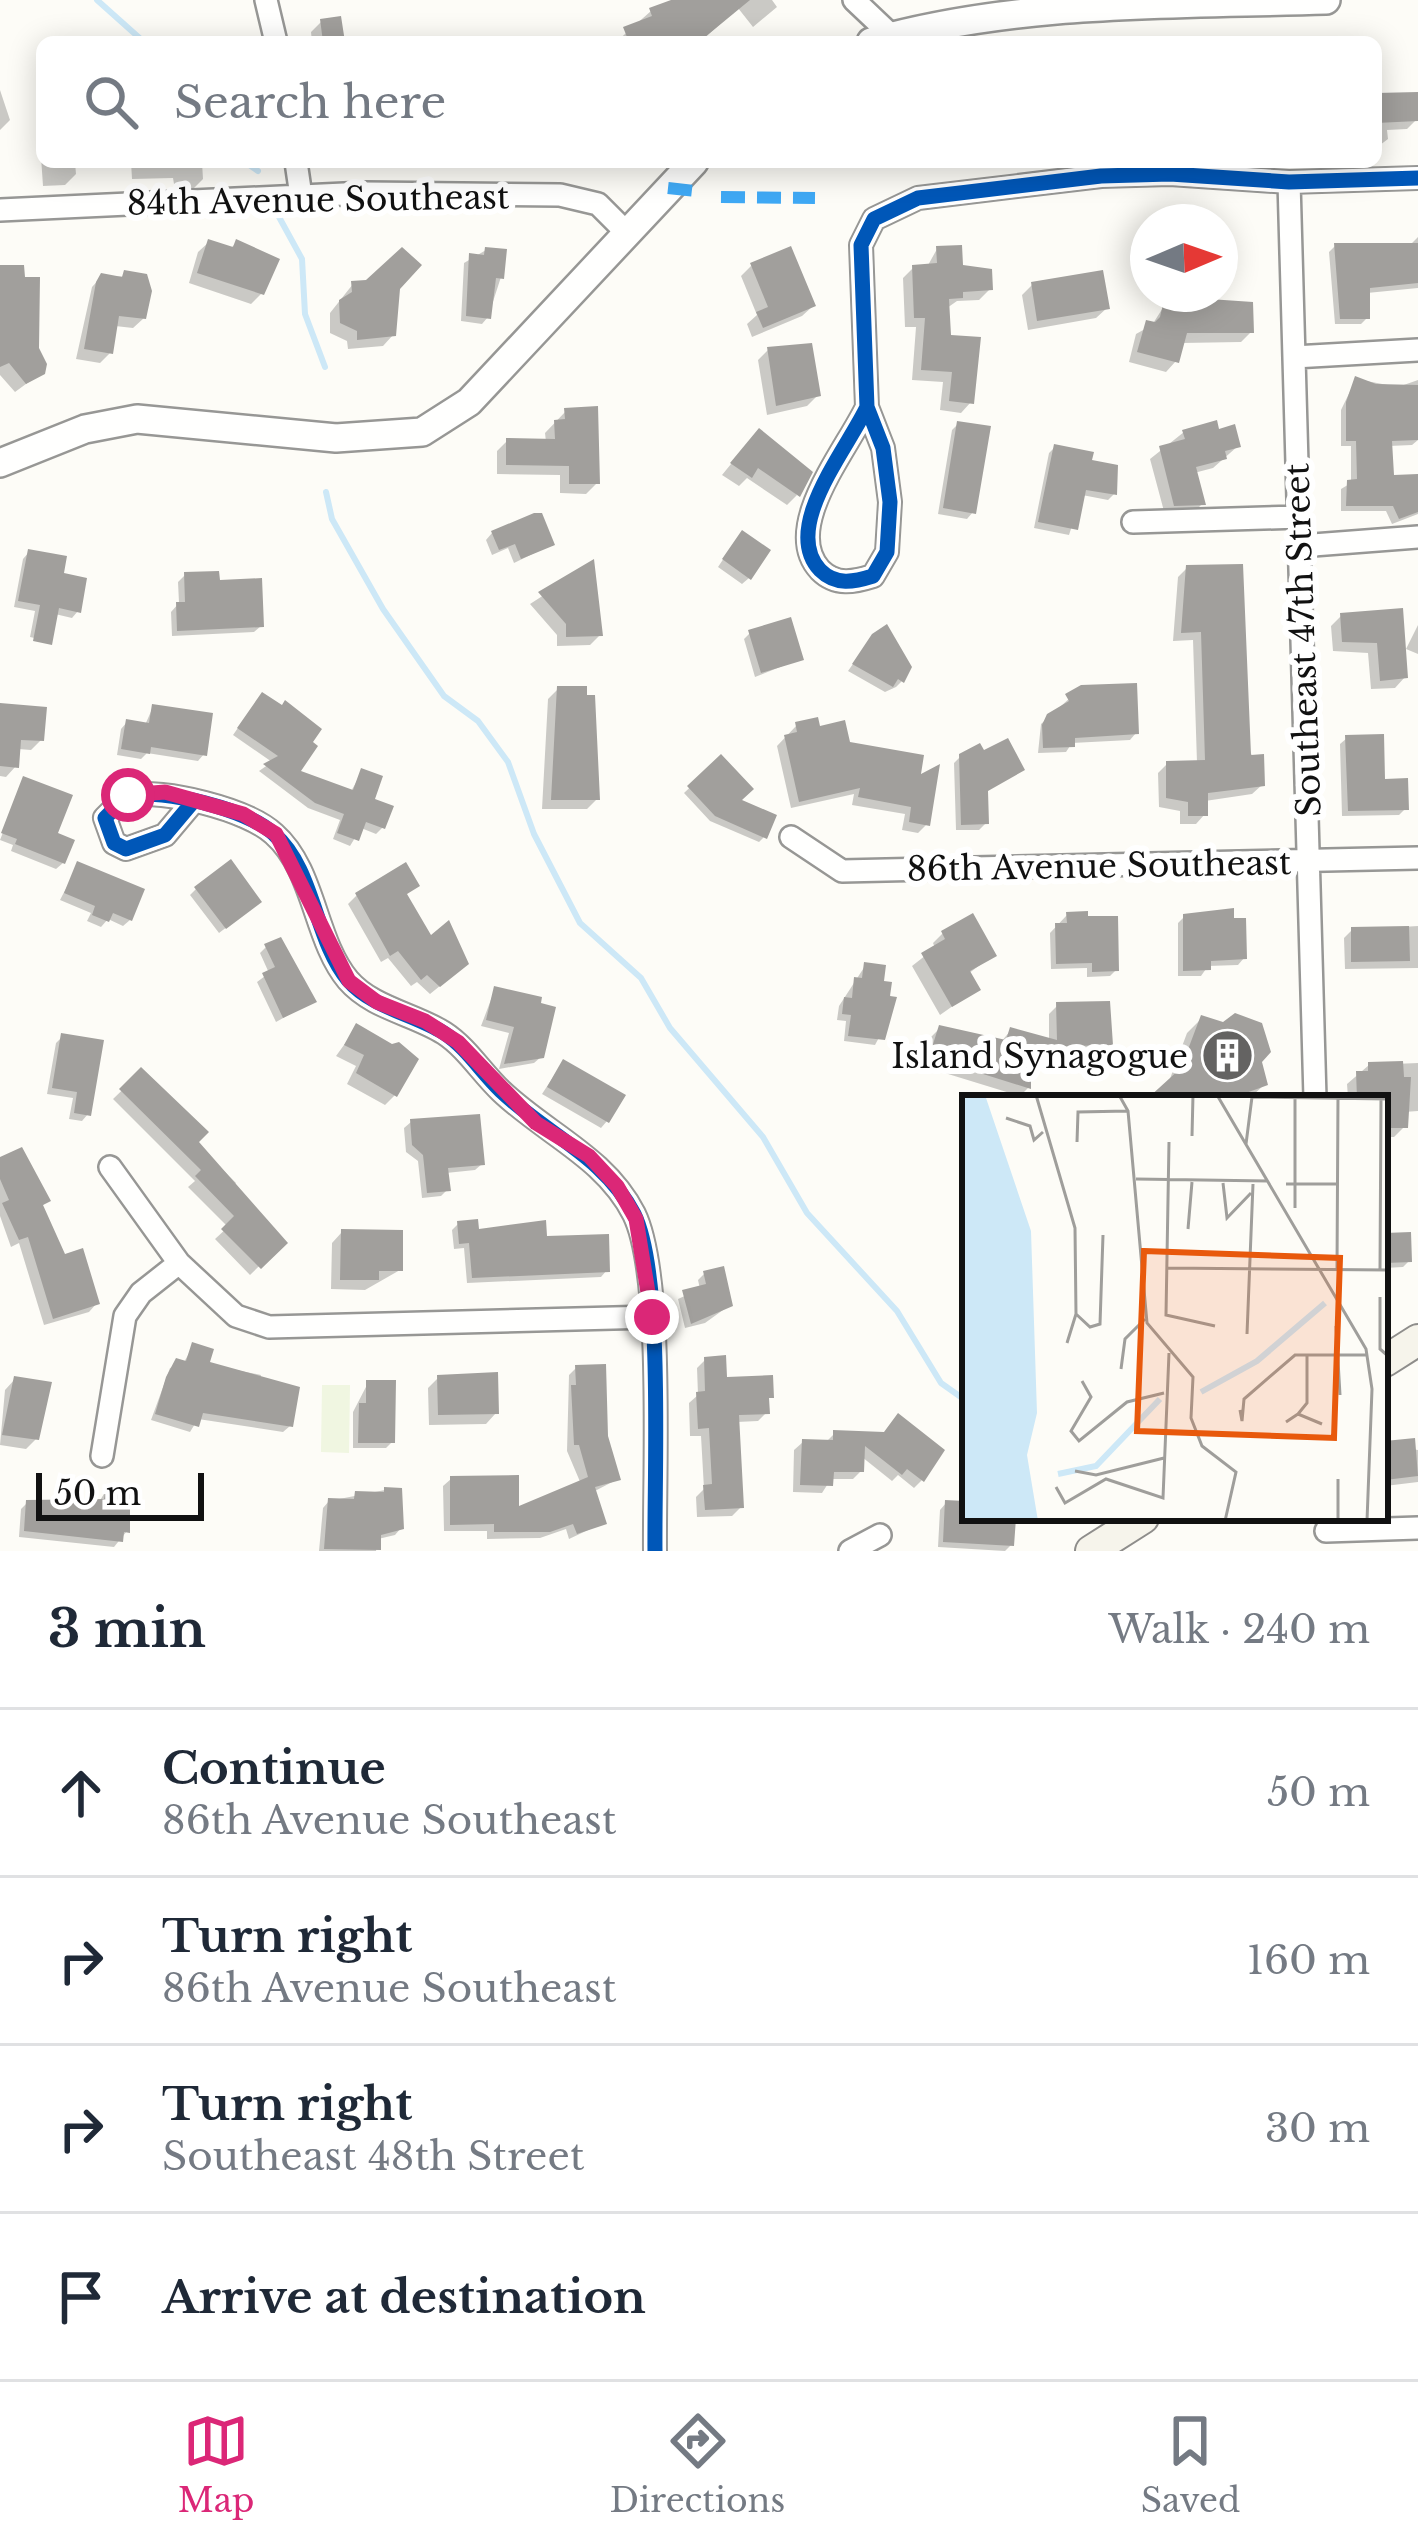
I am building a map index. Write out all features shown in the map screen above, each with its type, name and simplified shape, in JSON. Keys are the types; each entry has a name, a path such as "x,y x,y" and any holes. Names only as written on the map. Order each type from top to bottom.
{"main road":[{"path":"1388,1359 1418,1340"},
{"path":"1091,1551 1138,1521"}],"street":[{"path":"266,0 275,36"},
{"path":"854,0 879,36"},
{"path":"900,36 1070,9 1326,0"},
{"path":"297,168 302,196"},
{"path":"0,464 85,430 137,419 336,438 422,432 469,402 688,168"},
{"path":"867,407 804,531 810,557 825,576 849,584 873,576 887,552 890,502 884,448 867,407 862,245 874,219 918,198 1101,176 1289,182 1418,178"},
{"name":"Southeast 47th Street","path":"1289,182 1315,1095"},
{"name":"84th Avenue Southeast","path":"0,210 302,196 560,195 598,204 625,231"},
{"path":"1294,357 1418,350"},
{"path":"1133,522 1299,517"},
{"path":"1300,546 1418,537"},
{"path":"192,803 243,814 276,834 349,981 377,1002 425,1021 458,1042 536,1123 589,1156 636,1219 652,1317 656,1551"},
{"name":"86th Avenue Southeast","path":"791,837 842,872 1418,858"},
{"path":"110,1167 179,1263 236,1316 268,1327 652,1317"},
{"path":"102,1456 125,1316 141,1293 179,1263"},
{"path":"1326,1533 1418,1528"},
{"path":"850,1551 880,1535"}],"green space":[{"path":"322,1385 350,1385 349,1453 321,1452"}],"building":[{"path":"671,0 750,0 706,36 627,36 623,27 652,16 649,8"},
{"path":"341,16 344,36 322,36 320,19"},
{"path":"1418,92 1418,121 1382,123 1382,93"},
{"path":"208,239 233,247 236,239 280,259 264,295 197,273"},
{"path":"1334,243 1418,243 1418,283 1370,288 1370,319 1340,319"},
{"path":"962,245 963,265 992,269 993,290 963,292 963,298 949,299 951,335 981,337 974,404 949,401 952,372 921,370 925,318 914,318 912,265 937,263 936,246"},
{"path":"791,246 816,306 763,328 756,312 768,307 750,263"},
{"path":"402,247 422,265 400,289 396,336 357,340 357,331 340,323 339,300 352,292 351,281 366,280"},
{"path":"485,247 507,249 504,279 496,278 491,319 466,316 469,253 484,255"},
{"path":"0,265 24,265 25,277 40,277 39,348 47,364 45,374 26,384 9,363 0,367"},
{"path":"124,270 147,274 152,291 146,319 119,316 113,354 84,349 96,282 101,273 122,277"},
{"path":"1103,270 1110,309 1037,321 1031,282"},
{"path":"1238,301 1253,302 1254,333 1187,333 1179,363 1137,352 1146,320 1155,322 1161,312 1238,312"},
{"path":"812,343 821,396 776,406 767,347"},
{"path":"1355,376 1376,384 1418,385 1418,440 1392,441 1394,475 1418,474 1418,512 1399,519 1393,506 1346,506 1347,480 1357,479 1356,441 1346,441 1346,402"},
{"path":"598,406 600,484 569,484 569,466 506,465 506,438 555,439 554,420 565,419 564,408"},
{"path":"1217,420 1219,429 1235,424 1241,447 1225,451 1227,459 1196,467 1206,505 1174,506 1159,446 1185,439 1182,430"},
{"path":"957,421 991,426 976,514 943,508"},
{"path":"759,428 813,472 800,497 758,468 752,478 730,463"},
{"path":"1054,444 1094,452 1092,460 1118,465 1117,495 1086,490 1078,530 1038,522"},
{"path":"542,513 555,545 521,559 515,544 499,550 491,531"},
{"path":"742,530 771,550 751,580 722,559"},
{"path":"28,549 67,556 64,573 87,578 81,613 59,608 52,645 33,641 40,605 18,601"},
{"path":"594,559 603,636 566,637 566,624 538,592"},
{"path":"1243,564 1251,755 1264,754 1265,786 1208,793 1208,816 1188,816 1188,802 1166,798 1166,761 1205,760 1201,632 1181,633 1186,565"},
{"path":"219,571 220,580 262,578 264,627 177,631 176,602 185,602 184,572"},
{"path":"1403,608 1408,678 1380,681 1377,643 1342,642 1340,613"},
{"path":"791,617 804,660 761,673 748,630"},
{"path":"887,624 912,667 904,683 898,679 893,687 852,664 872,634"},
{"path":"1137,683 1139,734 1075,738 1075,747 1043,748 1042,725 1047,714 1069,701 1065,694 1081,685"},
{"path":"557,686 587,686 587,695 595,695 600,800 551,800"},
{"path":"262,692 282,705 285,700 322,729 313,742 318,746 301,771 353,790 361,768 383,776 375,799 394,806 385,829 366,822 359,841 337,833 344,814 315,803 263,764 278,756 237,728"},
{"path":"0,703 47,707 44,741 21,740 19,768 0,766"},
{"path":"152,704 213,713 207,756 151,747 150,754 121,749 126,719 149,723"},
{"path":"818,717 820,726 845,720 850,742 924,755 921,774 940,764 930,826 909,822 911,807 858,797 860,788 799,802 784,735 797,732 795,722"},
{"path":"1384,734 1385,779 1408,778 1409,810 1348,811 1345,735"},
{"path":"1008,738 1025,770 988,791 989,824 961,825 959,754 980,743 984,750"},
{"path":"721,754 754,789 742,800 777,815 767,839 715,816 687,786"},
{"path":"23,776 73,795 58,833 75,840 65,864 15,844 17,839 1,833"},
{"path":"231,859 262,902 226,929 194,887"},
{"path":"77,861 145,889 132,921 113,913 109,922 92,915 95,906 64,893"},
{"path":"406,862 420,886 407,894 431,935 449,920 469,964 440,987 427,975 421,980 398,951 390,956 355,893"},
{"path":"1234,908 1234,918 1246,918 1247,959 1211,961 1211,970 1183,971 1183,914"},
{"path":"1088,911 1088,916 1118,916 1119,971 1092,972 1092,963 1056,964 1055,923 1067,923 1066,912"},
{"path":"973,913 997,956 970,971 981,990 952,1007 921,953 945,939 941,931"},
{"path":"1409,926 1410,961 1351,962 1351,927"},
{"path":"281,937 317,1002 283,1018 262,973 275,967 264,944"},
{"path":"864,962 886,965 884,981 892,982 890,996 897,997 885,1040 848,1036 851,1015 842,1014 844,997 852,998 854,977 862,978"},
{"path":"494,986 542,997 541,1003 556,1007 544,1058 504,1064 514,1027 486,1020"},
{"path":"1110,1001 1113,1045 1031,1047 1031,1089 929,1057 939,1025 1006,1040 1010,1027 1057,1040 1056,1002"},
{"name":"Island Synagogue","path":"1235,1013 1262,1023 1271,1052 1262,1062 1268,1085 1240,1095 1151,1095 1181,1068 1201,1015 1223,1022"},
{"path":"356,1023 392,1044 399,1042 419,1059 397,1097 356,1073 364,1055 344,1045"},
{"path":"61,1033 104,1040 91,1116 74,1113 77,1092 52,1088"},
{"path":"563,1059 626,1095 609,1123 547,1087"},
{"path":"1403,1061 1404,1077 1411,1077 1408,1128 1388,1128 1388,1095 1357,1095 1356,1071 1368,1071 1368,1062"},
{"path":"141,1067 209,1132 199,1142 288,1243 261,1269 221,1229 234,1216 195,1176 201,1170 119,1089"},
{"path":"480,1114 485,1165 448,1168 451,1191 427,1193 423,1155 412,1145 410,1119"},
{"path":"22,1147 51,1201 43,1205 65,1254 83,1248 100,1304 53,1319 28,1237 19,1240 2,1203 9,1200 0,1179 0,1157"},
{"path":"478,1219 479,1229 546,1220 547,1236 609,1234 610,1272 472,1278 469,1243 459,1244 457,1221"},
{"path":"341,1229 403,1230 403,1271 379,1271 379,1280 340,1280"},
{"path":"1411,1232 1412,1262 1388,1263 1388,1233"},
{"path":"724,1266 733,1306 691,1324 682,1290 706,1284 703,1271"},
{"path":"192,1342 214,1349 210,1362 300,1387 293,1427 203,1413 199,1427 155,1414 166,1377 176,1358 186,1361"},
{"path":"726,1355 727,1377 773,1375 774,1398 769,1398 770,1414 739,1415 744,1508 705,1510 703,1485 712,1484 709,1428 698,1429 696,1392 705,1391 704,1357"},
{"path":"606,1364 608,1436 621,1480 595,1487 607,1524 577,1534 573,1524 550,1532 494,1532 494,1524 450,1525 450,1476 519,1475 519,1506 588,1477 579,1445 574,1445 571,1385 576,1385 575,1365"},
{"path":"498,1372 499,1414 438,1415 437,1375"},
{"path":"14,1376 52,1382 39,1440 2,1435"},
{"path":"366,1380 396,1380 395,1443 358,1443 359,1403 366,1403"},
{"path":"898,1413 945,1450 924,1482 907,1469 902,1475 865,1446 864,1472 834,1472 833,1486 800,1485 802,1439 833,1440 833,1430 884,1432"},
{"path":"1415,1438 1418,1476 1388,1480 1388,1441"},
{"path":"106,1486 130,1490 130,1533 124,1532 123,1542 24,1531 26,1500 104,1499"},
{"path":"384,1487 402,1488 404,1529 381,1535 381,1550 324,1549 328,1498 354,1499 355,1491 384,1492"},
{"path":"945,1500 962,1501 962,1521 1016,1521 1014,1546 943,1542"}],"waterway":[{"path":"97,0 137,36"},
{"path":"254,168 258,171"},
{"path":"279,217 302,259 305,314 325,367"},
{"path":"326,492 332,519 383,609 444,696 478,721 508,762 534,834 580,923 641,978 670,1028 763,1137 807,1213 897,1311 941,1383 962,1398"}],"marked path":[{"path":"668,188 695,191"},
{"path":"721,197 815,198"}],"cycle path":[{"path":"867,407 821,489 808,533 810,553 820,570 839,581 873,576 887,552 890,502 883,448 867,407 861,245 874,219 918,198 1101,176 1170,174 1289,182 1418,178"},
{"path":"192,803 165,835 126,849 114,843 105,818 128,795 162,795 225,809 274,834 298,866 328,945 348,980 381,1004 452,1039 501,1091 591,1161 622,1194 634,1214 650,1282 655,1551"}],"place":[{"name":"Island Synagogue","path":"1227,1056"}],"route":[{"path":"128,795 165,792 243,814 276,834 294,861 327,942 349,981 377,1002 425,1021 458,1042 497,1088 536,1123 589,1156 617,1186 636,1219 652,1317"}]}
